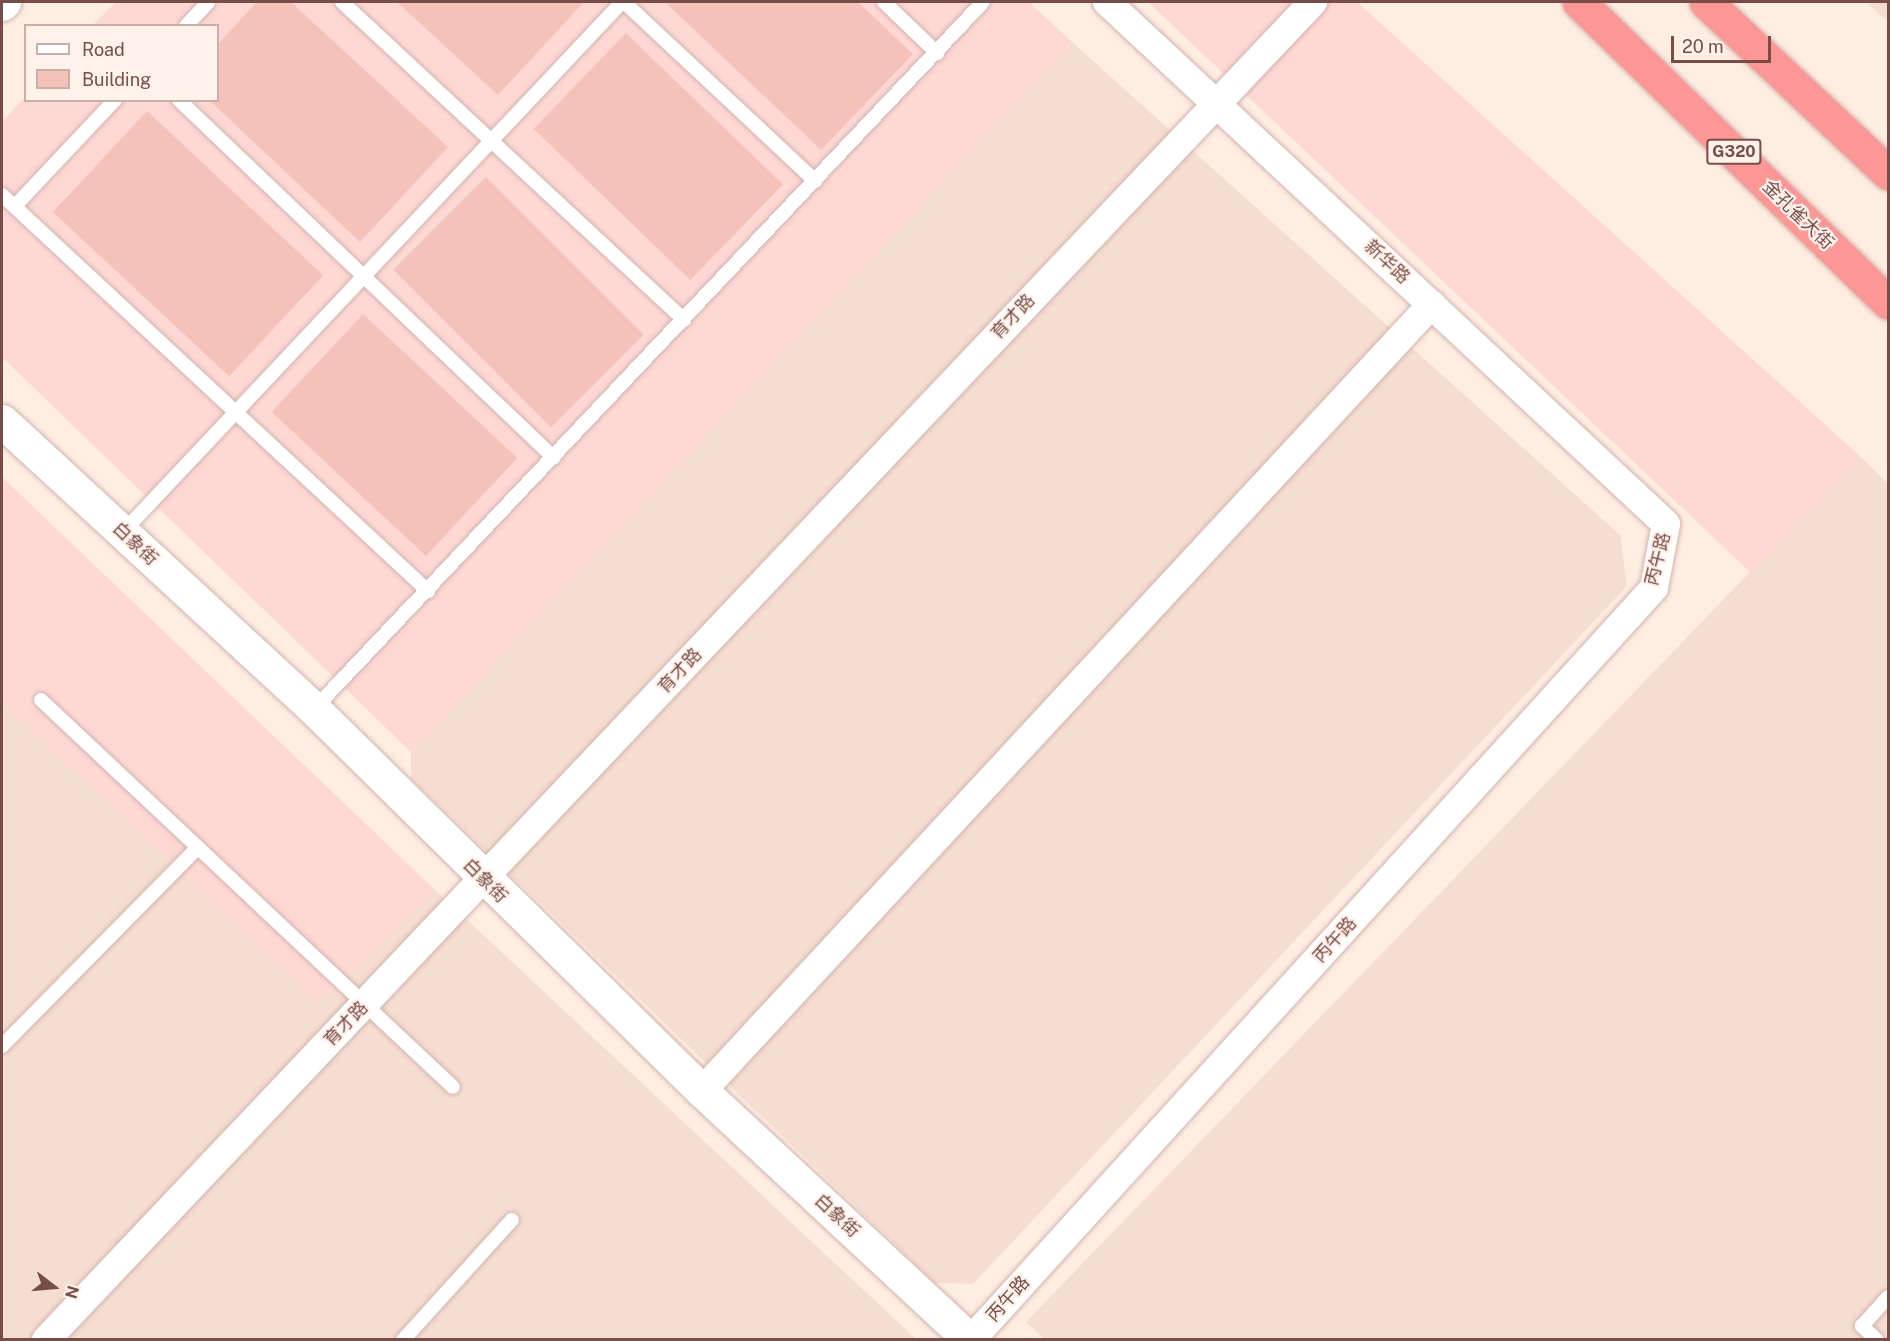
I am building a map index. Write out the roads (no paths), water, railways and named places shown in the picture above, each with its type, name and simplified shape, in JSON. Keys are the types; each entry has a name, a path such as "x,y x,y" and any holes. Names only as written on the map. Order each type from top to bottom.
{"highway":[{"name":"金孔雀大街","path":"1579,2 1888,303"},
{"path":"1706,2 1888,173"}],"street":[{"name":"新华路","path":"1107,2 1216,101 1666,524"},
{"name":"育才路","path":"46,1340 484,880 1216,101 1313,2"},
{"path":"702,1091 1432,304"},
{"name":"白象街","path":"2,421 314,710 484,880 702,1091 970,1340"},
{"name":"丙午路","path":"970,1340 1654,588 1666,524"}],"lane":[{"path":"188,24 208,2"},
{"path":"342,2 493,139 684,320"},
{"path":"122,533 623,2 815,182"},
{"path":"885,2 937,53"},
{"path":"314,710 983,2"},
{"path":"15,206 113,102"},
{"path":"180,102 554,458"},
{"path":"2,195 428,591"},
{"path":"41,700 362,1007 453,1087"},
{"path":"2,1046 196,849"},
{"path":"403,1340 512,1220"},
{"path":"1877,1340 1862,1326 1888,1297"}]}
